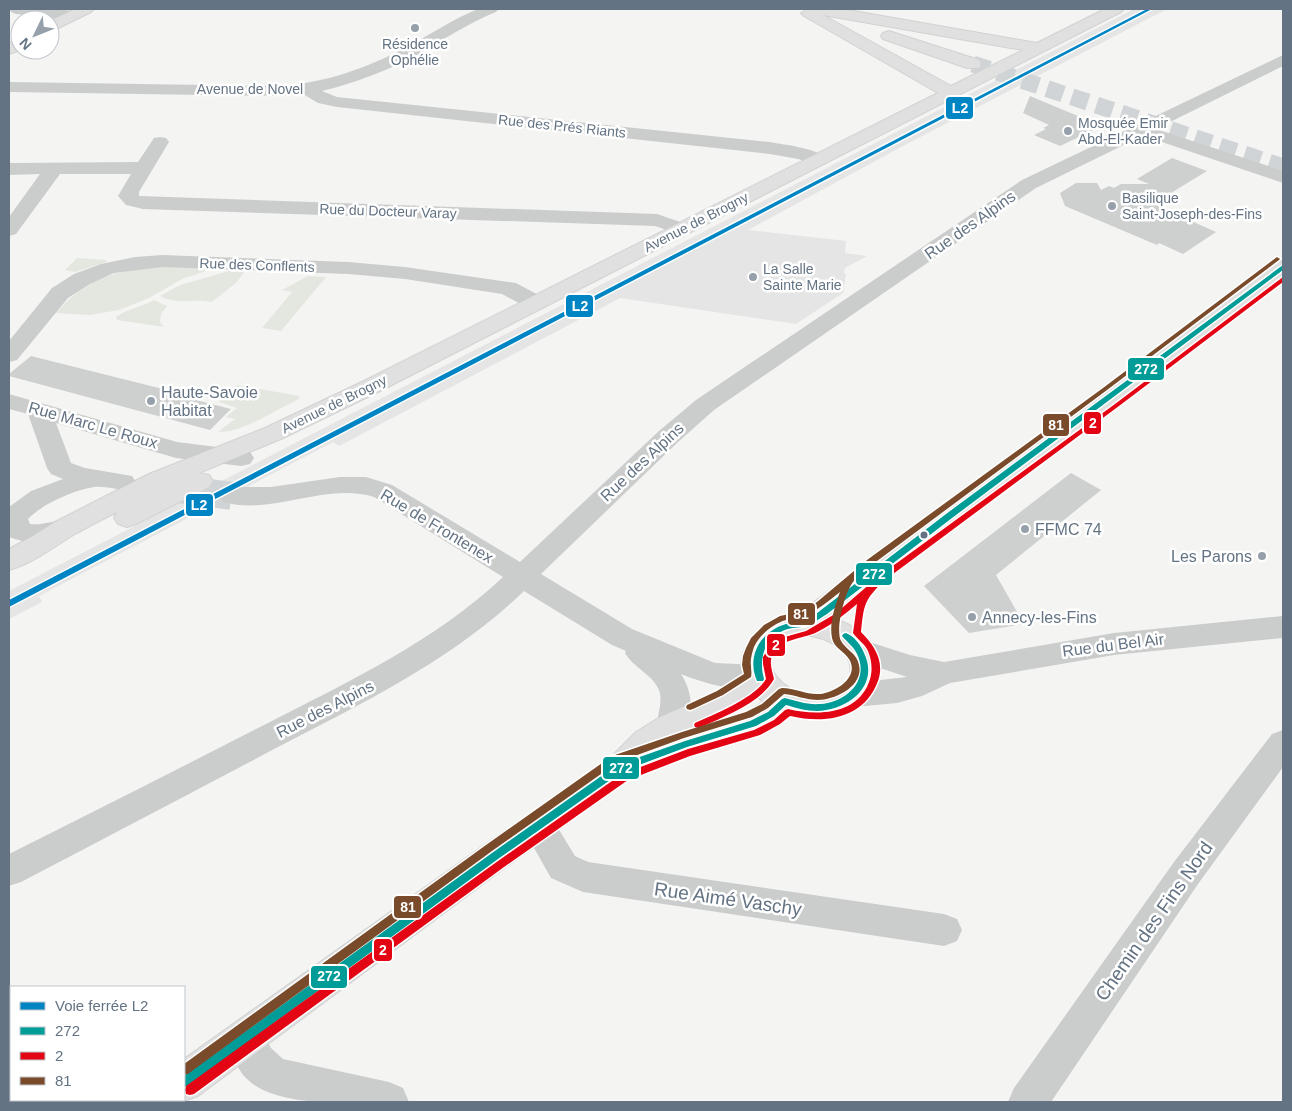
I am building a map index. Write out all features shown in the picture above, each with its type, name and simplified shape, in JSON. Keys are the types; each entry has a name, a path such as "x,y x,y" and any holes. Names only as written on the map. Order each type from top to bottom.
{"main road":[{"name":"Avenue de Brogny","path":"9,578 141,510 274,433 372,386 1116,9"},
{"path":"810,10 839,12 997,42 1039,48"},
{"path":"810,10 973,64"},
{"path":"810,10 951,93"},
{"path":"60,22 80,12"},
{"path":"997,42 1008,48 1019,58"},
{"path":"804,624 858,586 876,570 1111,397 1283,267"},
{"name":"Avenue de Brogny","path":"184,459 230,457"},
{"path":"9,560 43,543 64,528 158,480"},
{"path":"853,643 850,605 858,586"},
{"path":"804,624 833,630 853,643 866,662 866,674 862,685 854,695 841,703 825,708 808,707 785,701 766,687 759,669 764,640 775,632 789,626 804,624"},
{"path":"185,1081 538,825 620,768 647,741 671,726 725,702 759,669"},
{"path":"620,768 685,744 753,724 771,714 785,701"}],"street":[{"path":"16,9 80,12"},
{"name":"Avenue de Novel","path":"13,88 307,90 340,81 388,62 455,25 490,9"},
{"name":"Rue des Alpins","path":"9,871 378,681 453,635 496,601 668,437 705,405 1023,188 1283,60"},
{"name":"Rue des Prés Riants","path":"307,90 332,101 770,148 803,154 818,160"},
{"path":"1150,124 1212,135"},
{"path":"1150,124 1156,134 1283,177"},
{"name":"Rue du Docteur Varay","path":"160,142 128,196 133,201 143,203 657,220 682,229"},
{"path":"9,169 144,168"},
{"path":"9,230 54,169"},
{"name":"Rue des Conflents","path":"9,354 60,294 70,286 108,268 142,262 348,268 405,273 508,288 536,303"},
{"name":"Rue Marc Le Roux","path":"9,401 108,430 184,459"},
{"path":"39,410 60,454 65,472 122,482"},
{"path":"60,454 69,418"},
{"path":"60,454 108,430"},
{"path":"141,510 188,479 191,474 184,459 216,446 274,433"},
{"name":"Rue Marc Le Roux","path":"158,480 169,472 174,464 184,459"},
{"path":"64,528 40,535 28,535 18,530 11,521 20,510 46,496 93,478"},
{"name":"Rue de Frontenex","path":"232,496 251,498 340,485 366,486 394,497 622,637 712,674 759,669"},
{"name":"Rue du Bel Air","path":"854,695 883,694 911,688 944,673 1002,661 1105,645 1283,627"},
{"name":"Rue de Frontenex","path":"622,637 672,683 677,701 671,726"},
{"name":"Rue du Bel Air","path":"853,643 910,666 944,673"},
{"name":"Chemin des Fins Nord","path":"1028,1102 1186,873 1283,743"},
{"name":"Rue Aimé Vaschy","path":"538,825 563,867 583,877 944,930"},
{"path":"245,1038 256,1063 266,1072 279,1078 389,1102"}],"shaded area":[{"path":"1134,9 1167,9 901,147 748,230 846,241 845,253 867,256 845,268 843,293 796,324 620,298 339,446 333,442 39,596 42,602 9,619 9,591"},
{"path":"77,258 106,260 106,262 75,272 65,270"},
{"path":"174,266 205,268 206,271 182,279 149,298 119,310 90,315 56,313 82,289 109,276 124,271"},
{"path":"229,271 244,272 237,282 212,302 174,301 160,296 180,285"},
{"path":"308,276 326,277 281,331 262,328 292,292 282,290"},
{"path":"154,300 167,306 161,314 160,322 164,327 117,320 116,317 120,314"},
{"path":"237,385 299,396 299,399 248,425 238,429 218,432 235,419 226,417 237,408 219,402"}],"building":[{"name":"Mosquée Emir Abd-El-Kader","path":"1030,96 1102,126 1060,146 1034,135 1046,129 1043,128 1049,125 1023,113"},
{"name":"Basilique Saint-Joseph-des-Fins","path":"1172,158 1207,171 1153,204 1216,232 1183,254 1065,206 1060,193 1076,183 1097,183 1101,190 1109,186 1114,188 1121,184 1149,184 1137,179"},
{"name":"Haute-Savoie Habitat","path":"31,356 167,390 164,392 231,409 210,430 9,376"},
{"name":"FFMC 74","path":"1071,473 1101,490 996,575 1024,624 969,633 924,586"}],"tunnel":[{"path":"973,64 1283,167"},
{"path":"162,487 232,496"}],"rail line":[{"name":"L2","path":"9,604 1150,9"}],"transit line":[{"name":"81","path":"185,1069 489,848 615,759 682,735 749,715 765,706 782,691 820,697 842,689 853,679 856,672 852,657 836,639 836,622 843,592 854,575 1277,259"},
{"name":"272","path":"760,679 757,662 758,654 761,646 772,634 788,626 807,623 824,612 949,516 1283,267"},
{"name":"2","path":"190,1090 501,864 625,777 688,753 757,733 777,722 788,712 800,715 827,716 852,708 870,690 875,677 876,665 870,647 857,633 862,602 874,585 1283,279"},
{"name":"81","path":"690,707 720,693 748,675 747,656 754,640 766,627 783,618 800,615 811,609 868,564"},
{"name":"2","path":"698,725 749,699 766,685 770,679 767,657 775,645 819,628 846,609 880,580"},
{"name":"272","path":"785,701 809,707 823,707 842,701 857,690 865,674 865,664 858,649 846,636"},
{"name":"272","path":"185,1081 495,856 620,768 685,744 753,724 771,714 785,701"}],"place":[{"name":"Résidence Ophélie","path":"415,28"},
{"name":"Mosquée Emir Abd-El-Kader","path":"1068,131"},
{"name":"Basilique Saint-Joseph-des-Fins","path":"1112,206"},
{"name":"La Salle Sainte Marie","path":"753,277"},
{"name":"Haute-Savoie Habitat","path":"151,401"},
{"name":"FFMC 74","path":"1025,529"},
{"name":"Les Parons","path":"1262,556"},
{"name":"Annecy-les-Fins","path":"972,617"}]}
